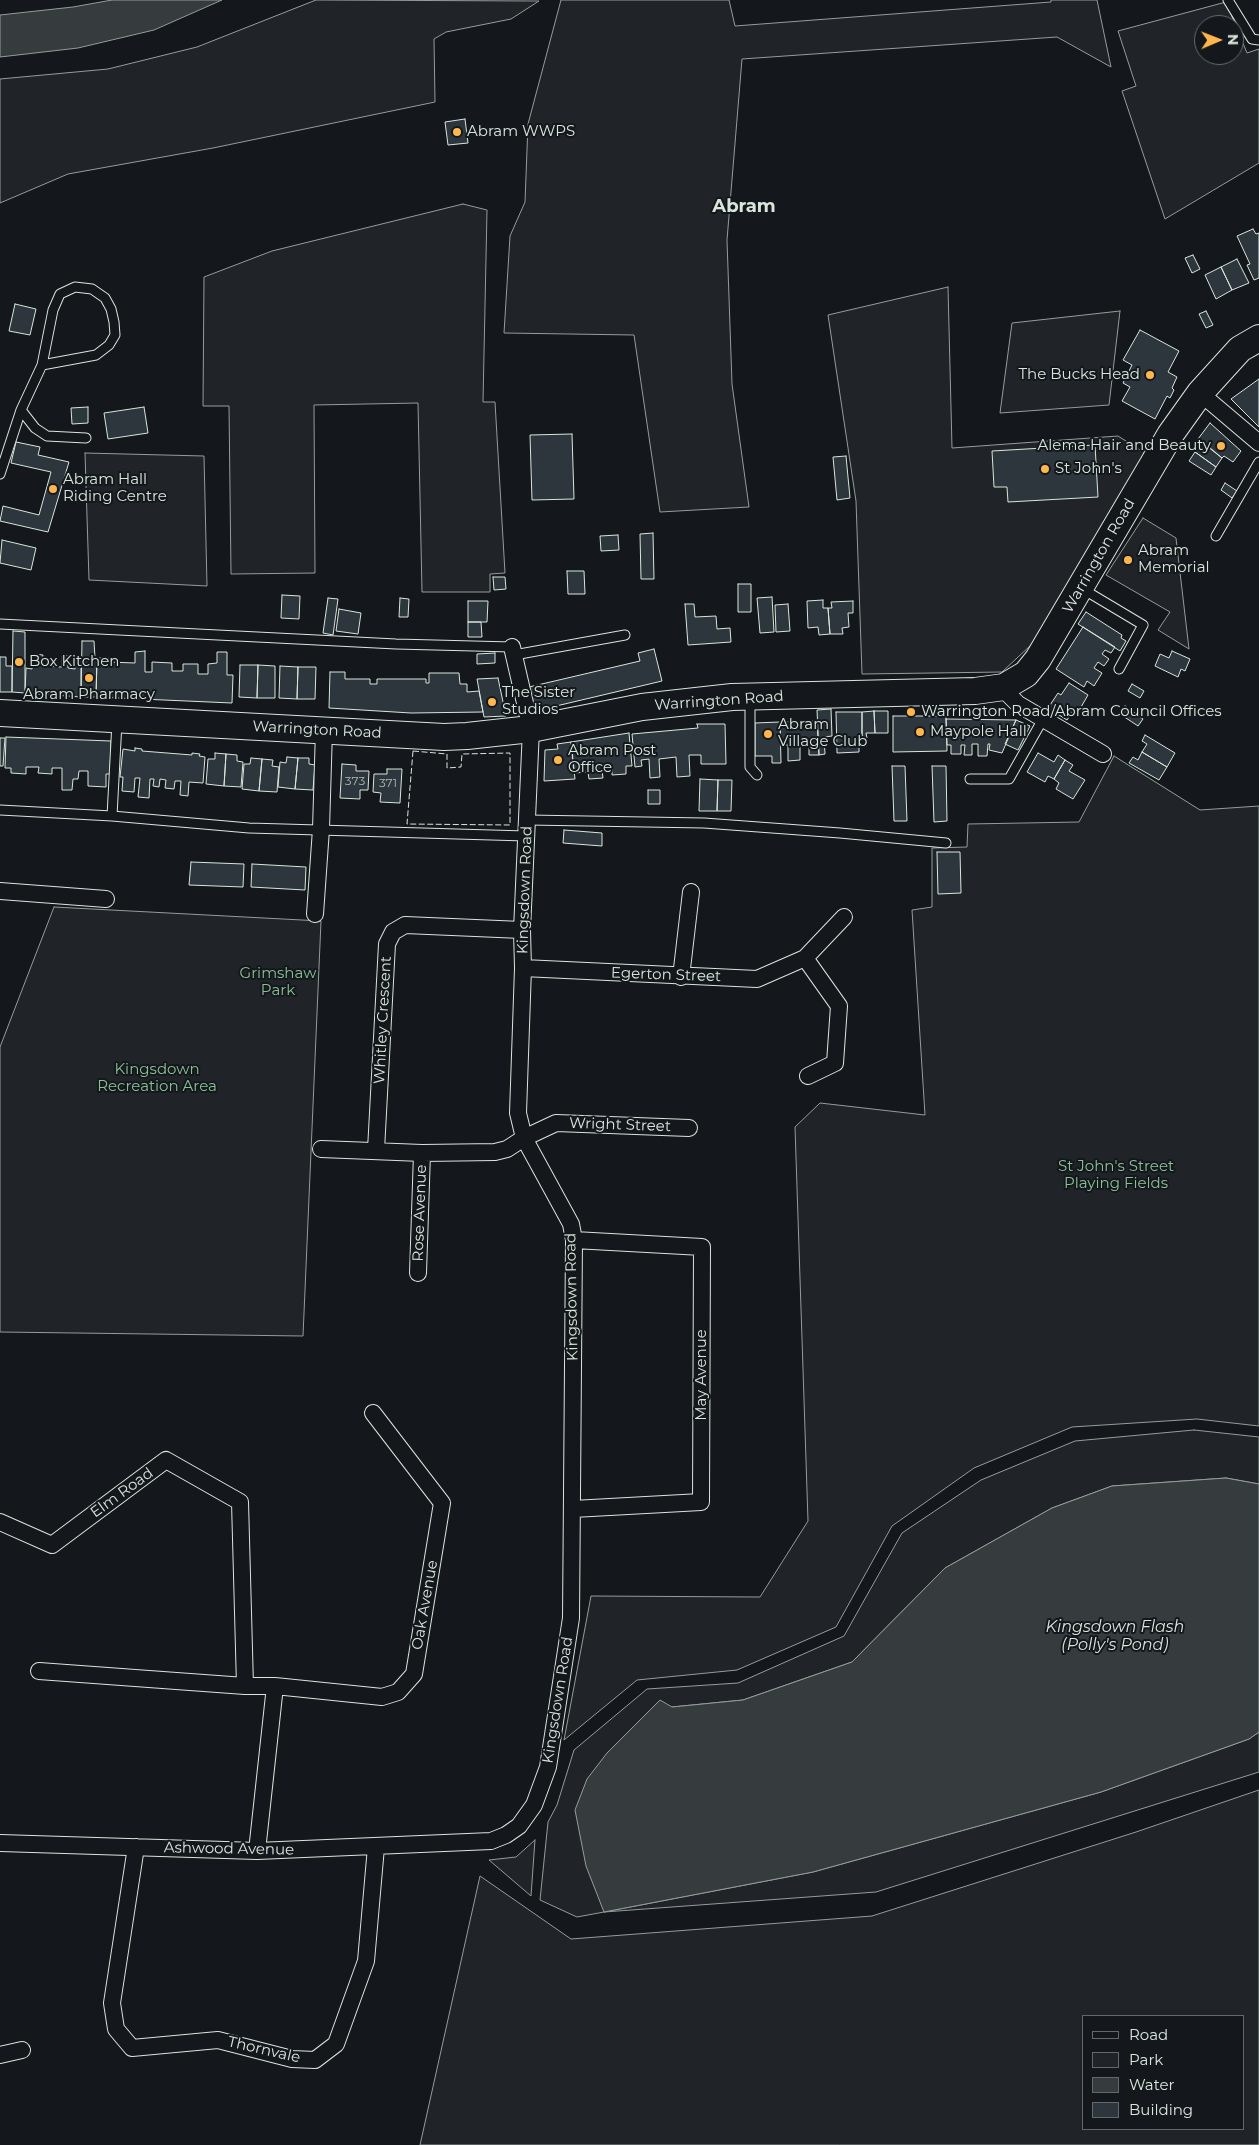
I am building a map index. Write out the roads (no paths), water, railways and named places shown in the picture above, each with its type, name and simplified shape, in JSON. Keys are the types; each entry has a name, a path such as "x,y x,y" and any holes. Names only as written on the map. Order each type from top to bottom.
{"main road":[{"name":"Warrington Road","path":"0,714 444,736 490,734 531,729 642,707 750,696 965,691 1004,687 1019,679 1031,668 1081,588 1170,435 1200,393 1240,349 1259,338"}],"street":[{"path":"1200,393 1259,443"},
{"name":"Kingsdown Road","path":"457,1842 491,1841 506,1836 527,1818 534,1805 546,1773 571,1618 574,1240 571,1224 524,1138 518,1113 523,968 522,930 531,729 513,651"},
{"path":"1004,687 1018,704 1103,754"},
{"path":"315,914 321,829 324,730"},
{"path":"0,891 106,899"},
{"path":"681,977 691,892"},
{"name":"Egerton Street","path":"523,968 681,977 757,979 805,958 844,917"},
{"name":"Whitley Crescent","path":"376,1150 387,944 393,932 405,925 522,930"},
{"path":"805,958 838,1006 835,1063 808,1076"},
{"name":"Wright Street","path":"524,1138 556,1123 689,1128"},
{"path":"321,1148 422,1152 495,1152 507,1149 524,1138"},
{"name":"Rose Avenue","path":"418,1272 422,1152"},
{"name":"May Avenue","path":"573,1509 701,1502 702,1247 574,1240"},
{"name":"Oak Avenue","path":"39,1671 245,1686 275,1686 382,1697 398,1692 414,1674 442,1503 373,1413"},
{"name":"Elm Road","path":"0,1522 52,1545 166,1460 240,1502 245,1686"},
{"path":"257,1851 275,1686"},
{"name":"Ashwood Avenue","path":"0,1843 257,1851 457,1842"},
{"name":"Thornvale","path":"136,1848 112,2003 116,2029 132,2048 218,2040 292,2059 315,2060 336,2044 366,1961 376,1847"},
{"path":"0,2055 22,2050"}],"lane":[{"path":"1228,0 1252,39 1259,40"},
{"path":"0,474 22,410 42,365 53,310 60,294 75,287 92,289 105,298 111,309 114,322 115,335 109,345 96,355 42,365"},
{"path":"22,410 35,428 47,436 86,438"},
{"path":"1216,536 1259,462"},
{"path":"1081,588 1143,625 1119,669"},
{"path":"0,624 513,651 625,635"},
{"path":"750,696 750,766 758,775"},
{"path":"970,779 1009,779 1043,719"},
{"path":"112,816 117,720"},
{"path":"0,810 112,816 249,828 527,828 704,823 946,843"}],"water":[{"path":"112,0 222,0 154,30 78,48 0,57 0,15 73,7"},
{"name":"Kingsdown Flash (Polly's Pond)","path":"1226,1478 1259,1484 1259,1732 1249,1739 1101,1792 813,1872 604,1912 586,1866 575,1810 587,1779 607,1753 660,1700 672,1707 743,1700 852,1662 945,1568 1052,1508 1112,1486"}],"place":[{"name":"Abram WWPS","path":"457,132"},
{"name":"The Bucks Head","path":"1150,375"},
{"name":"Alema Hair and Beauty","path":"1221,446"},
{"name":"St John's","path":"1045,469"},
{"name":"Abram Hall Riding Centre","path":"53,489"},
{"name":"Abram Memorial","path":"1128,560"},
{"name":"Box Kitchen","path":"19,662"},
{"name":"Abram Pharmacy","path":"89,678"},
{"name":"The Sister Studios","path":"492,702"},
{"name":"Warrington Road/Abram Council Offices","path":"911,712"},
{"name":"Maypole Hall","path":"920,732"},
{"name":"Abram Village Club","path":"768,734"},
{"name":"Abram Post Office","path":"558,760"}],"district":[{"name":"Abram","path":"744,207"}],"park label":[{"name":"Grimshaw Park","path":"278,982"},
{"name":"Kingsdown Recreation Area","path":"157,1078"},
{"name":"St John's Street Playing Fields","path":"1116,1176"}]}
